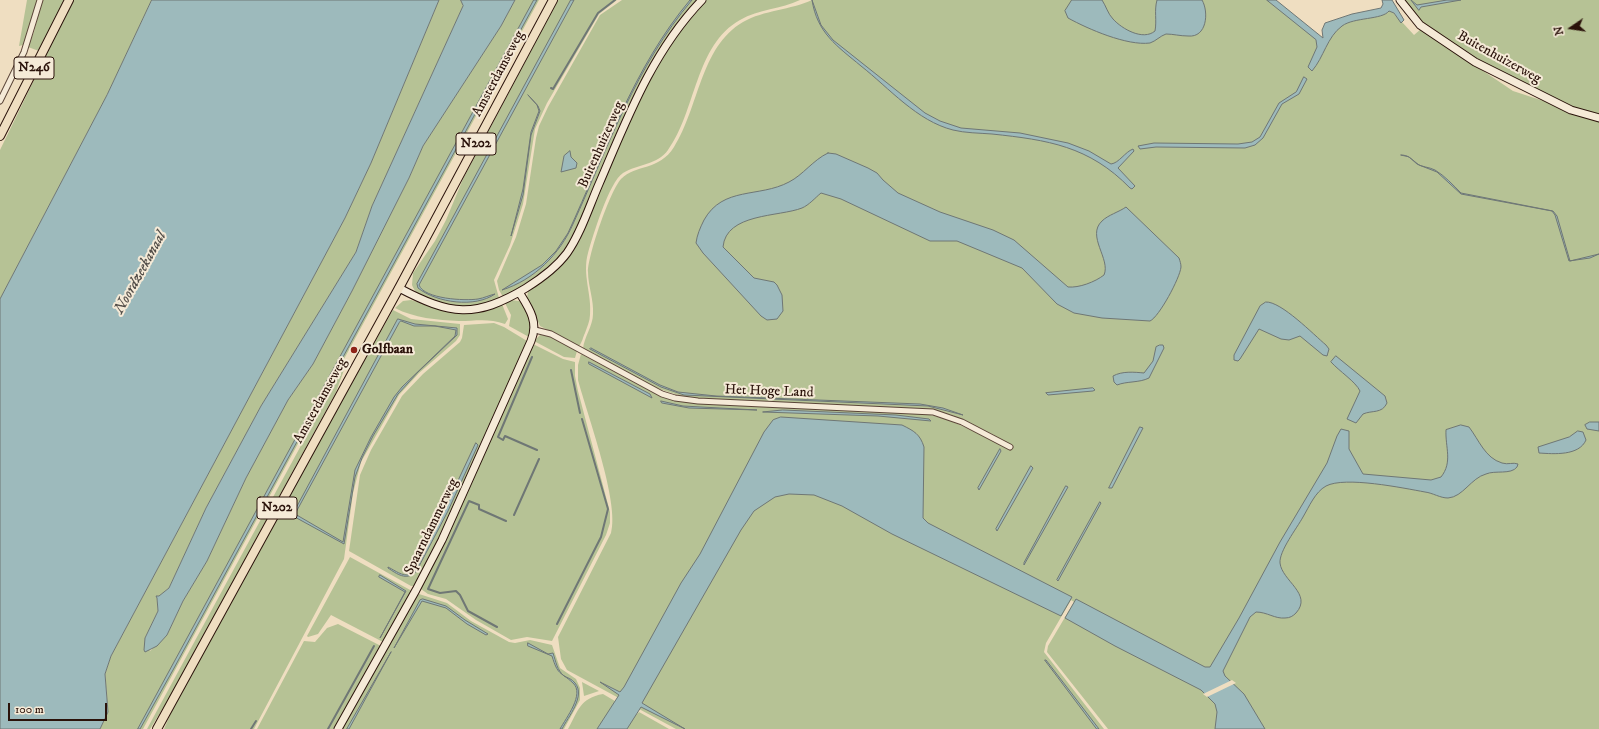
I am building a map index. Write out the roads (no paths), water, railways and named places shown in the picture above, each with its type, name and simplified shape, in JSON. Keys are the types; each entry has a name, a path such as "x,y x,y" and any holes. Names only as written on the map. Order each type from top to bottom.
{"main road":[{"name":"N246","path":"0,136 69,0"},
{"name":"Amsterdamseweg","path":"157,729 398,288 553,0"}],"street":[{"path":"0,101 24,52 40,0"},
{"name":"Buitenhuizerweg","path":"398,288 428,303 443,308 460,310 487,307 519,292 551,271 572,246 650,72 668,42 702,0"},
{"name":"Buitenhuizerweg","path":"1400,0 1420,25 1475,62 1564,107 1599,118"},
{"path":"519,292 533,317 534,330"},
{"name":"Het Hoge Land","path":"534,330 551,334 655,390 675,398 698,401 933,412 962,422 1010,447"},
{"name":"Spaarndammerweg","path":"338,729 442,540 534,330"}],"water":[{"name":"Noordzeekanaal","path":"152,0 439,0 371,163 345,218 111,656 105,674 108,712 100,729 0,729 0,299 107,95"},
{"path":"461,0 515,0 501,26 423,146 409,178 352,291 313,364 288,400 246,478 207,561 183,601 167,635 157,646 145,652 145,638 158,611 156,596 159,596 169,588 206,508 261,406 356,252 372,206 463,6"},
{"path":"534,0 537,0 173,670 140,729 138,729"},
{"path":"571,0 574,0 419,285 422,290 428,293 446,298 464,300 478,299 495,294 477,301 456,302 435,297 426,293 418,288 417,284"},
{"path":"690,0 692,0 672,25 639,80 611,137 568,235 561,246 535,273 514,286 502,290 542,265 556,251 568,233 608,142 636,83 670,26"},
{"path":"812,0 821,25 833,40 925,113 940,121 961,128 1020,133 1068,143 1089,151 1111,164 1117,162 1127,152 1133,149 1134,151 1118,168 1135,186 1132,189 1130,188 1115,174 1099,163 1083,154 1067,148 1031,139 953,130 940,126 927,119 904,103 829,38 818,21"},
{"path":"1072,0 1102,0 1110,15 1117,23 1127,30 1145,35 1155,31 1157,0 1202,0 1206,17 1203,29 1194,36 1166,34 1150,43 1130,42 1097,32 1068,18 1065,11"},
{"path":"1267,0 1276,0 1323,38 1322,30 1325,23 1352,14 1381,8 1383,4 1382,0 1392,0 1404,20 1401,23 1394,13 1389,11 1380,16 1347,23 1337,31 1329,41 1320,60 1312,71 1308,67 1317,47 1316,40"},
{"path":"1411,0 1417,5 1447,0 1461,0 1421,7 1419,10"},
{"path":"1304,77 1307,79 1299,94 1282,104 1263,138 1255,145 1245,148 1156,147 1140,149 1138,146 1154,143 1238,144 1252,142 1260,137 1279,103 1296,92"},
{"path":"528,95 538,106 540,111 531,135 523,195 511,236 523,189 531,132 539,111 537,105"},
{"path":"570,151 571,157 577,163 576,168 561,172 564,156"},
{"path":"828,153 836,154 877,173 898,193 940,212 993,230 1014,240 1068,287 1077,287 1087,284 1104,275 1104,262 1097,240 1098,227 1104,219 1126,207 1179,258 1181,266 1180,272 1164,305 1150,321 1102,318 1074,313 1057,304 1022,268 957,241 930,241 841,199 821,193 802,208 743,222 733,228 726,236 723,247 754,278 774,282 782,295 783,311 777,319 767,320 761,316 703,253 696,243 697,237 704,220 712,209 721,202 731,197 778,187 789,182"},
{"path":"1420,165 1439,172 1461,193 1553,211 1557,216 1570,261 1555,215 1552,211 1461,194 1437,172"},
{"path":"1599,254 1590,258 1571,261"},
{"path":"1266,302 1280,307 1306,327 1329,349 1327,356 1323,355 1300,336 1289,340 1281,339 1259,329 1240,359 1238,361 1234,360 1234,355 1260,306"},
{"path":"398,319 415,324 457,328 457,335 418,372 398,394 373,436 362,458 355,477 344,544 293,516","holes":["401,321 414,326 435,326 456,330 455,336 402,387 394,397 371,437 355,470 343,542 295,514 399,323"]},
{"path":"1163,345 1164,348 1149,378 1141,381 1117,385 1114,382 1113,376 1120,373 1144,373 1153,361 1156,347"},
{"path":"591,348 660,385 678,392 716,396 920,404 943,408 963,415 928,406 684,395 661,387 590,349"},
{"path":"1336,356 1385,396 1387,403 1382,409 1363,414 1356,423 1347,419 1360,391 1355,384 1331,362"},
{"path":"589,362 650,394 652,398 589,364"},
{"path":"1093,388 1095,390 1093,391 1048,395 1046,393"},
{"path":"661,401 683,406 757,410 689,408 662,403"},
{"path":"783,410 896,415 929,419 931,421 878,416 763,412"},
{"path":"781,417 902,425 913,431 921,439 924,447 923,518 928,523 1072,597 1061,616 892,534 842,506 814,495 789,494 775,497 754,511 741,530 642,703 685,729 641,707 627,729 597,729 619,695 600,682 620,692 624,687 681,583 700,554 764,432 773,420"},
{"path":"1590,422 1599,422 1599,431 1587,429 1585,425"},
{"path":"1461,425 1469,427 1483,448 1496,461 1506,464 1518,464 1517,467 1507,472 1490,473 1481,476 1463,491 1453,497 1448,498 1389,486 1360,482 1346,482 1326,486 1313,500 1285,546 1280,558 1282,570 1299,594 1301,600 1300,606 1293,616 1288,618 1281,618 1256,612 1250,617 1223,671 1225,676 1244,694 1265,729 1215,729 1217,712 1215,704 1201,690 1115,646 1065,618 1076,599 1205,667 1210,667 1239,618 1280,542 1327,463 1341,429 1349,431 1349,449 1363,474 1431,480 1441,477 1447,466 1448,454 1446,430"},
{"path":"1140,427 1143,428 1112,488 1109,488"},
{"path":"1578,431 1583,432 1586,440 1578,449 1566,453 1539,453 1538,447 1569,437"},
{"path":"476,443 478,445 448,511 416,572 409,576 402,576 388,568 405,575 415,572"},
{"path":"1000,449 1001,451 979,490 978,488"},
{"path":"1031,466 1033,468 997,531 996,529"},
{"path":"1066,486 1068,487 1024,565 1024,563"},
{"path":"1100,502 1101,503 1058,581 1057,580"},
{"path":"380,575 406,591 380,638 405,592 379,577"},
{"path":"423,599 446,606 488,634 486,635 467,624 446,608 422,601 394,648 420,600"},
{"path":"528,643 548,654 553,653 558,668 563,675 556,667 552,656 528,646"},
{"path":"391,652 349,729 347,729"},
{"path":"1046,660 1099,729 1097,729"},
{"path":"565,676 575,683 578,688 578,694 572,713 562,729 560,729 570,713 577,693 573,683"}],"waterway":[{"path":"551,88 553,89 598,13 615,0"},
{"path":"532,357 498,437 503,440 505,436 537,450"},
{"path":"571,370 580,413"},
{"path":"557,624 601,537 608,509 582,419"},
{"path":"514,515 539,459"},
{"path":"497,627 468,611 460,595 456,591 440,593 428,589 469,501 479,505 479,509 506,521"},
{"path":"328,729 374,646"},
{"path":"251,729 256,721"}],"place":[{"name":"Golfbaan","path":"354,350"}]}
